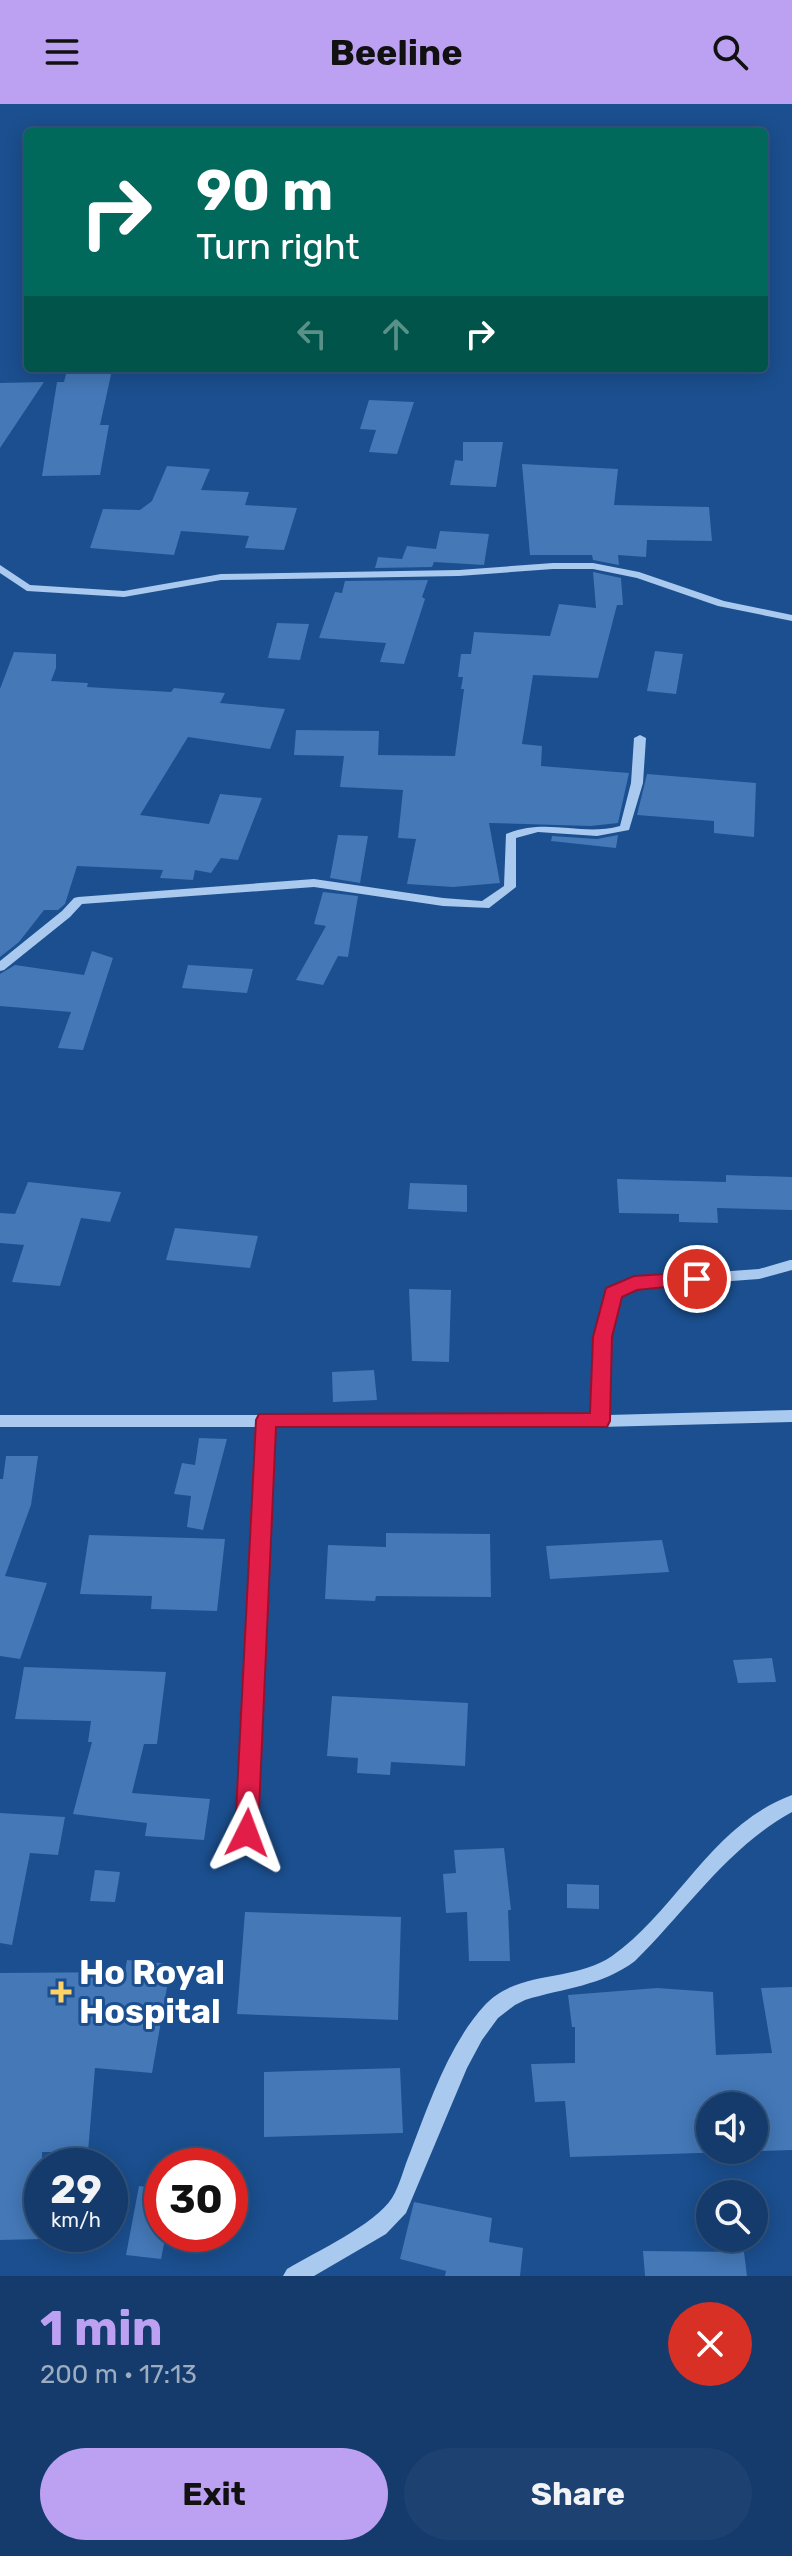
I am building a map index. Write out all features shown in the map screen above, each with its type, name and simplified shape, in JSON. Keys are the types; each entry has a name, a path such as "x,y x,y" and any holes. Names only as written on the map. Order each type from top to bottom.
{"street":[{"path":"0,568 27,588 124,594 221,577 459,573 593,566 639,575 722,604 792,618"},
{"path":"0,967 78,901 314,883 485,905 510,887 510,836 518,831 533,828 612,832 625,828 637,783 640,738"},
{"path":"600,1421 603,1337 613,1293 634,1283 759,1274 790,1265"},
{"path":"0,1421 600,1421 792,1416"},
{"path":"247,1833 266,1420"},
{"path":"294,2276 379,2227 399,2206 467,2044 488,2015 509,1997 603,1973 627,1956 741,1832 792,1803"}],"building":[{"path":"66,372 112,372 100,425 109,425 100,475 42,476 57,382 64,382"},
{"path":"44,382 0,448 0,383"},
{"path":"369,400 414,402 397,454 369,452 376,430 360,429"},
{"path":"463,442 503,442 496,487 450,485 455,460 463,461"},
{"path":"522,464 618,469 614,505 709,507 712,541 647,540 646,557 618,555 619,565 593,560 592,555 530,555"},
{"path":"167,466 210,469 201,490 249,492 245,505 297,508 284,550 245,548 249,536 181,531 174,555 90,548 103,509 140,510 152,501"},
{"path":"440,531 489,534 484,565 434,562 432,567 375,568 378,557 402,559 407,546 436,549"},
{"path":"593,572 621,578 623,605 617,605 598,678 533,675 522,744 542,746 541,766 629,773 618,823 591,826 489,823 500,883 453,887 407,884 416,839 398,838 403,790 340,787 344,756 294,755 296,730 379,731 378,755 455,756 464,689 461,689 463,677 458,677 461,654 471,654 474,632 550,636 559,604 596,608"},
{"path":"428,580 404,664 380,662 386,643 319,638 335,592 342,593 345,581"},
{"path":"277,623 309,624 300,660 268,658"},
{"path":"655,651 683,654 676,694 647,691"},
{"path":"14,652 56,654 56,668 51,681 88,683 87,687 171,692 174,688 225,693 220,703 285,709 270,749 188,737 140,815 209,824 220,794 262,798 238,860 221,858 211,873 195,870 193,880 160,878 163,870 77,866 65,904 58,910 44,910 19,942 0,957 0,689"},
{"path":"647,774 756,783 754,837 714,833 714,821 637,815"},
{"path":"338,835 368,836 360,883 330,878"},
{"path":"618,835 616,848 551,841 552,836 597,839"},
{"path":"323,892 358,896 348,957 338,956 323,985 296,980 326,926 314,924"},
{"path":"92,951 113,958 83,1050 58,1048 71,1012 0,1006 0,974 15,965 84,975"},
{"path":"188,965 253,969 247,993 182,988"},
{"path":"726,1175 792,1177 792,1210 717,1208 718,1223 679,1222 679,1214 619,1213 617,1179 726,1182"},
{"path":"28,1182 121,1192 110,1222 81,1218 60,1286 12,1282 24,1245 0,1243 0,1213 15,1214"},
{"path":"410,1183 467,1185 467,1212 408,1209"},
{"path":"175,1228 258,1236 250,1268 166,1260"},
{"path":"409,1289 451,1290 449,1362 412,1361"},
{"path":"374,1370 377,1400 333,1402 332,1372"},
{"path":"199,1438 227,1439 203,1530 187,1527 191,1496 174,1494 182,1463 195,1465"},
{"path":"6,1456 38,1456 31,1505 5,1576 47,1583 20,1659 0,1656 0,1479 3,1479"},
{"path":"386,1533 490,1534 491,1597 376,1596 375,1601 325,1599 328,1545 386,1547"},
{"path":"89,1535 225,1539 217,1611 151,1609 152,1596 80,1594"},
{"path":"662,1540 669,1572 550,1579 546,1546"},
{"path":"772,1658 776,1682 738,1683 733,1660"},
{"path":"24,1667 166,1672 157,1744 144,1744 132,1793 210,1799 204,1840 145,1836 147,1823 73,1814 92,1742 88,1742 91,1721 15,1719"},
{"path":"332,1696 468,1703 465,1766 391,1762 390,1775 357,1773 358,1758 327,1756"},
{"path":"0,1813 65,1817 58,1855 30,1853 12,1945 0,1943"},
{"path":"504,1848 511,1910 508,1910 510,1961 469,1961 467,1912 446,1913 443,1874 456,1873 454,1850"},
{"path":"95,1870 120,1872 115,1902 90,1901"},
{"path":"567,1884 599,1885 599,1909 567,1908"},
{"path":"245,1912 401,1917 398,2020 237,2014"},
{"path":"127,1960 171,1964 152,2073 95,2068 88,2148 24,2148 24,2239 0,2240 0,1973 125,1972"},
{"path":"792,1987 792,2150 768,2151 768,2092 696,2092 696,2153 570,2157 565,2101 535,2102 531,2064 575,2063 575,2027 572,2027 568,1995 657,1988 713,1992 716,2055 772,2053 761,1988"},
{"path":"400,2068 403,2133 264,2137 264,2072"},
{"path":"139,2186 144,2187 144,2252 162,2252 161,2259 126,2255"},
{"path":"414,2202 492,2218 489,2242 523,2248 520,2276 445,2276 446,2271 400,2259"},
{"path":"643,2251 744,2252 747,2276 645,2276"}],"place":[{"name":"Ho Royal Hospital","path":"61,1992"}],"route":[{"path":"247,1833 266,1420 600,1421 603,1337 613,1293 634,1283 697,1279"}]}
